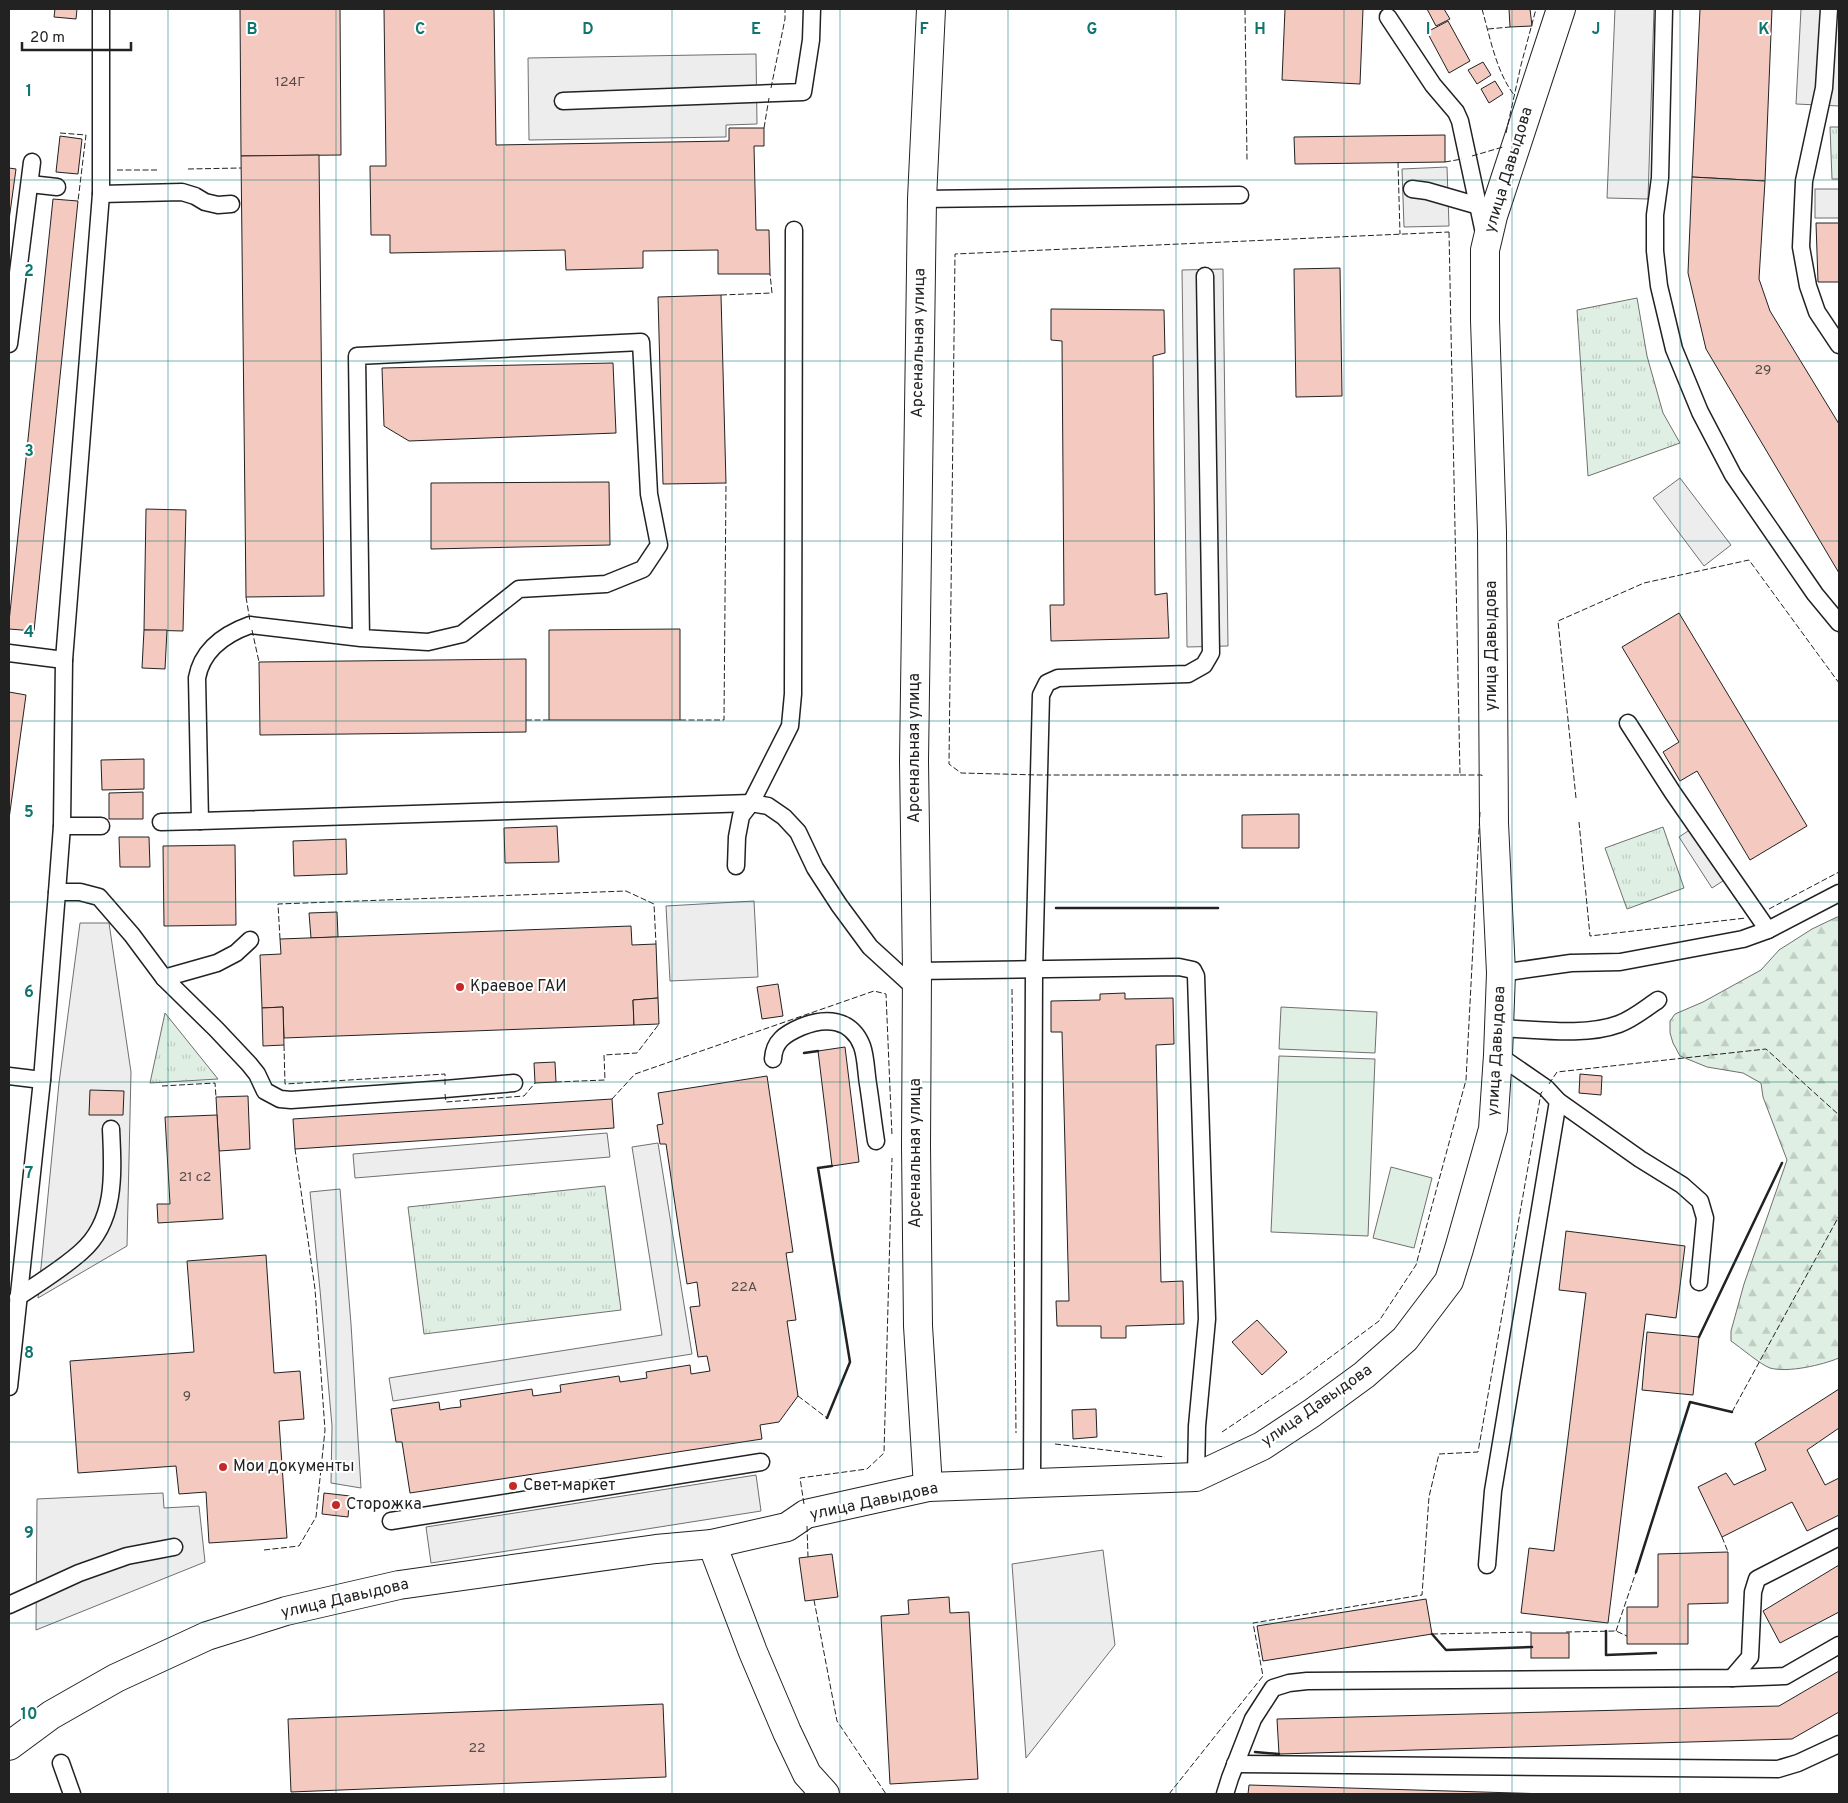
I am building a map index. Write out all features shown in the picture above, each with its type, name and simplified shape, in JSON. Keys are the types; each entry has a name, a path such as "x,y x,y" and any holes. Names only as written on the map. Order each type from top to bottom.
{"street":[{"name":"Арсенальная улица","path":"928,1488 918,1326 914,761 922,199 931,9"},
{"name":"улица Давыдова","path":"9,1746 51,1715 116,1678 207,1636 286,1611 399,1586 656,1549 712,1544 787,1527 806,1514 928,1488 1196,1477 1262,1446 1312,1413 1364,1375 1405,1339 1449,1281 1472,1210 1493,1129 1501,973 1494,823 1492,532 1485,320 1485,250 1493,216 1561,9"},
{"path":"712,1544 753,1652 787,1732 807,1774 825,1794"}],"lane":[{"path":"9,1387 42,1080 62,826 64,660 101,194 101,9"},
{"path":"563,101 803,92 811,40 812,9"},
{"path":"1664,9 1660,178 1655,215 1655,250 1658,286 1674,349 1700,412 1733,475 1815,594 1839,623"},
{"path":"1829,9 1824,88 1804,181 1801,247 1808,286 1817,312 1839,346"},
{"path":"1388,17 1434,85 1456,112 1463,130 1483,223 1485,250"},
{"path":"9,344 32,162"},
{"path":"30,184 57,187"},
{"path":"1412,189 1426,191 1479,206"},
{"path":"101,194 182,192 195,196 204,202 218,205 231,204"},
{"path":"922,199 1240,195"},
{"path":"736,866 737,836 741,816 751,803 790,726 793,694 794,230"},
{"path":"1032,1483 1034,970 1040,695 1047,682 1058,678 1188,674 1204,665 1211,653 1205,276"},
{"path":"200,821 197,678 199,668 206,654 226,636 250,625 361,638 428,642 462,634 519,589 606,584 643,569 659,545 649,494 640,342 357,356 361,638"},
{"path":"9,653 64,660"},
{"path":"1628,724 1673,793 1768,930"},
{"path":"161,822 751,803 768,806 784,817 798,832 815,868 870,947 917,980 1034,970 1179,967 1193,970 1196,976 1207,1319 1197,1426 1196,1477"},
{"path":"62,826 101,826"},
{"path":"57,892 80,892 99,897 126,928 164,978 249,1064 257,1074 265,1091 280,1099 291,1100 514,1083"},
{"path":"1501,973 1571,963 1620,962 1743,939 1768,930 1839,893"},
{"path":"164,978 217,963 236,953 250,940"},
{"path":"1498,1028 1566,1031 1598,1029 1618,1025 1658,1000"},
{"path":"773,1059 774,1049 781,1038 802,1026 825,1022 840,1022 853,1030 862,1046 876,1141"},
{"path":"1498,1055 1546,1088 1558,1101 1640,1159 1682,1185 1700,1201 1705,1218 1699,1282"},
{"path":"9,1076 42,1080"},
{"path":"1487,1565 1493,1491 1558,1101"},
{"path":"18,1297 82,1252 98,1232 111,1194 111,1129"},
{"path":"391,1521 761,1462"},
{"path":"1732,1678 1750,1656 1753,1592 1757,1579 1839,1537"},
{"path":"9,1606 87,1570 128,1556 174,1547"},
{"path":"1226,1794 1253,1719 1273,1688 1290,1683 1307,1680 1732,1678 1785,1676 1839,1645"},
{"path":"1236,1764 1778,1769 1798,1764 1839,1744"},
{"path":"62,1764 72,1794"}],"green space":[{"path":"1830,127 1839,127 1839,179 1832,179"},
{"path":"1637,298 1647,356 1663,413 1680,443 1588,476 1577,310"},
{"path":"1663,827 1684,888 1627,909 1605,848"},
{"path":"1839,917 1839,1358 1805,1368 1777,1369 1770,1368 1761,1363 1731,1341 1731,1331 1744,1284 1787,1160 1763,1097 1761,1083 1743,1073 1707,1067 1680,1056 1670,1033 1670,1021 1675,1014 1703,1002 1761,970 1779,950 1812,929"},
{"path":"1281,1007 1377,1012 1375,1053 1279,1049"},
{"path":"165,1013 218,1079 150,1083"},
{"path":"1279,1056 1375,1059 1368,1236 1271,1232"},
{"path":"1391,1167 1432,1178 1414,1248 1373,1238"},
{"path":"605,1186 621,1310 424,1334 408,1207"}],"shaded area":[{"path":"1615,9 1654,9 1648,199 1607,198"},
{"path":"1801,9 1839,9 1839,106 1796,104"},
{"path":"756,54 757,124 726,125 726,137 529,140 528,58"},
{"path":"1447,167 1449,226 1404,227 1402,169"},
{"path":"1815,189 1839,189 1839,218 1815,218"},
{"path":"1223,269 1228,646 1187,647 1182,270"},
{"path":"1680,478 1731,545 1704,566 1653,498"},
{"path":"1703,821 1737,872 1712,888 1679,837"},
{"path":"754,901 758,977 670,981 666,906"},
{"path":"80,923 109,923 131,1072 127,1246 38,1298 59,1083"},
{"path":"607,1133 610,1157 355,1178 353,1154"},
{"path":"658,1143 692,1354 393,1401 389,1378 662,1335 632,1147"},
{"path":"340,1189 351,1324 361,1488 331,1483 332,1426 310,1192"},
{"path":"756,1475 761,1511 431,1563 426,1527"},
{"path":"163,1493 164,1508 199,1506 205,1562 36,1630 37,1499"},
{"path":"1103,1550 1115,1645 1026,1758 1012,1564"}],"building":[{"path":"55,9 77,9 76,19 54,17"},
{"path":"240,9 340,9 341,155 241,156"},
{"path":"384,9 494,9 496,145 729,141 729,128 764,128 764,146 754,146 756,230 769,230 770,274 718,274 718,250 643,251 643,268 566,270 565,250 390,253 390,235 371,235 370,166 386,166"},
{"path":"1285,9 1363,9 1360,84 1282,80"},
{"path":"1427,9 1444,9 1450,19 1436,26"},
{"path":"1509,9 1530,9 1532,26 1510,27"},
{"path":"1700,9 1772,9 1765,181 1692,177"},
{"path":"1448,21 1470,61 1449,73 1427,32"},
{"path":"1483,62 1491,75 1477,84 1468,70"},
{"path":"1495,81 1503,94 1489,103 1481,89"},
{"path":"1445,135 1445,162 1295,164 1294,137"},
{"path":"60,136 82,139 78,174 56,172"},
{"path":"319,155 324,596 246,597 241,156"},
{"path":"9,168 16,169 9,220"},
{"path":"1692,177 1765,181 1759,279 1770,311 1839,424 1839,573 1706,349 1688,273"},
{"path":"53,199 78,201 34,631 9,629 9,622"},
{"path":"1816,223 1839,223 1839,282 1818,282"},
{"path":"1340,268 1342,396 1296,397 1294,269"},
{"path":"721,295 726,483 663,484 658,297"},
{"path":"1051,309 1164,310 1165,353 1153,356 1155,595 1167,593 1169,638 1051,641 1050,605 1064,605 1062,341 1051,340"},
{"path":"613,363 616,433 409,441 384,426 382,368"},
{"path":"609,482 610,545 431,549 431,483"},
{"path":"146,509 186,510 183,631 144,630"},
{"path":"1679,613 1807,826 1750,860 1697,771 1680,781 1663,752 1679,742 1622,647"},
{"path":"680,629 680,720 549,720 549,630"},
{"path":"144,630 167,630 165,669 142,668"},
{"path":"526,659 526,732 260,735 259,662"},
{"path":"9,692 26,695 9,819"},
{"path":"144,759 144,789 102,790 101,760"},
{"path":"143,792 143,819 109,819 109,793"},
{"path":"1299,814 1299,848 1242,848 1242,815"},
{"path":"557,826 559,862 505,863 504,828"},
{"path":"119,837 149,837 150,867 120,867"},
{"path":"346,839 347,874 294,876 293,841"},
{"path":"235,845 236,925 164,926 163,846"},
{"path":"337,912 338,937 311,938 309,913"},
{"name":"Краевое ГАИ","path":"631,926 632,945 656,944 658,998 633,1000 634,1025 284,1038 283,1007 262,1008 260,955 281,954 280,939"},
{"path":"778,984 783,1016 762,1019 757,987"},
{"path":"1125,993 1125,999 1173,998 1174,1044 1156,1045 1161,1282 1183,1281 1184,1324 1126,1326 1126,1338 1101,1338 1101,1326 1057,1326 1056,1301 1069,1301 1062,1032 1051,1032 1051,1001 1100,1000 1100,994"},
{"path":"658,998 659,1024 634,1025 633,1000"},
{"path":"283,1007 284,1045 263,1046 262,1008"},
{"path":"845,1047 859,1162 832,1166 818,1051"},
{"path":"555,1062 556,1082 535,1083 534,1063"},
{"path":"1580,1074 1602,1076 1601,1095 1579,1093"},
{"path":"767,1076 793,1252 786,1253 796,1320 787,1321 798,1396 779,1422 760,1425 762,1439 410,1493 402,1442 396,1442 391,1409 439,1402 440,1410 461,1407 460,1400 532,1389 533,1396 561,1392 560,1385 619,1376 620,1382 647,1378 646,1372 690,1365 691,1374 710,1371 707,1356 698,1357 690,1307 700,1306 697,1282 687,1284 666,1144 660,1144 657,1125 663,1124 658,1093"},
{"path":"90,1090 124,1091 123,1115 89,1115"},
{"path":"248,1096 250,1149 219,1151 216,1097"},
{"path":"612,1099 614,1128 295,1149 293,1119"},
{"path":"217,1115 223,1219 158,1223 157,1204 170,1204 165,1117"},
{"path":"1566,1231 1685,1246 1676,1318 1646,1314 1608,1623 1521,1613 1529,1548 1554,1551 1586,1293 1559,1290"},
{"path":"266,1255 274,1373 300,1371 304,1419 279,1421 287,1538 209,1543 206,1492 179,1494 176,1466 78,1473 70,1361 194,1352 187,1261"},
{"path":"1257,1320 1287,1352 1262,1375 1232,1342"},
{"path":"1647,1332 1699,1337 1693,1395 1642,1390"},
{"path":"1839,1389 1839,1428 1807,1450 1825,1485 1839,1478 1839,1515 1807,1531 1792,1502 1722,1537 1698,1487 1726,1473 1734,1485 1766,1470 1755,1443"},
{"path":"1096,1409 1097,1437 1073,1439 1072,1410"},
{"name":"Сторожка","path":"324,1493 350,1496 348,1517 322,1514"},
{"path":"1728,1552 1728,1603 1688,1604 1688,1644 1627,1644 1627,1607 1658,1607 1658,1554"},
{"path":"832,1554 838,1597 805,1601 799,1558"},
{"path":"1839,1565 1839,1612 1780,1643 1763,1611"},
{"path":"949,1597 950,1613 969,1612 978,1779 890,1784 881,1616 909,1614 908,1600"},
{"path":"1426,1599 1432,1634 1263,1661 1257,1626"},
{"path":"1531,1633 1569,1633 1569,1658 1531,1658"},
{"path":"1839,1671 1839,1712 1792,1739 1279,1754 1277,1719 1779,1706"},
{"path":"663,1704 666,1777 291,1792 288,1719"},
{"path":"1249,1785 1548,1794 1248,1794"}],"fence":[{"path":"771,88 785,19 785,9"},
{"path":"1245,9 1247,160"},
{"path":"1482,9 1498,65 1514,95"},
{"path":"1506,133 1536,9"},
{"path":"1488,29 1510,27"},
{"path":"764,128 769,98"},
{"path":"60,133 86,135 78,201"},
{"path":"1472,156 1503,147"},
{"path":"1445,162 1462,159"},
{"path":"1398,162 1400,234"},
{"path":"188,169 241,168"},
{"path":"117,170 158,170"},
{"path":"1449,232 1460,775 1039,775 961,773 949,764 955,254 1449,232"},
{"path":"721,295 772,293 770,274"},
{"path":"680,720 724,720 726,483"},
{"path":"1576,798 1558,621 1644,583 1749,560 1839,683"},
{"path":"246,597 250,621"},
{"path":"252,630 259,662"},
{"path":"526,720 549,720"},
{"path":"1460,775 1482,775 1482,777"},
{"path":"1222,1432 1301,1379 1379,1321 1416,1265 1466,1080 1480,812"},
{"path":"1579,822 1590,936 1746,918"},
{"path":"1769,909 1839,872"},
{"path":"280,939 278,904 626,891 654,904 656,944"},
{"path":"1012,989 1016,1433"},
{"path":"612,1099 635,1074 874,991 886,994 892,1136"},
{"path":"556,1082 605,1080 604,1055 637,1053 659,1024"},
{"path":"284,1045 285,1084 445,1074 445,1086"},
{"path":"1549,1084 1557,1072 1766,1049 1839,1115"},
{"path":"162,1086 215,1083 216,1097"},
{"path":"445,1094 446,1102 524,1096 535,1083"},
{"path":"1169,1794 1263,1676 1253,1623 1422,1595 1429,1497 1439,1454 1478,1452 1541,1093 1543,1091"},
{"path":"264,1550 299,1546 316,1517 325,1430 315,1289 295,1149"},
{"path":"804,1504 800,1478 867,1469 884,1453 892,1158"},
{"path":"1732,1412 1839,1216"},
{"path":"798,1396 827,1418"},
{"path":"1055,1444 1165,1457"},
{"path":"807,1526 808,1557"},
{"path":"1722,1537 1728,1552"},
{"path":"1616,1631 1636,1572"},
{"path":"814,1600 837,1721 886,1794"},
{"path":"1566,1632 1616,1631 1627,1636"},
{"path":"1432,1634 1533,1632"}],"wall":[{"path":"1056,908 1218,908"},
{"path":"804,1053 818,1051"},
{"path":"1699,1337 1782,1163"},
{"path":"827,1418 850,1362 818,1168 832,1166"},
{"path":"1636,1572 1690,1402 1732,1412"},
{"path":"1606,1631 1606,1655 1656,1653"},
{"path":"1432,1634 1446,1650 1532,1647"},
{"path":"1255,1752 1279,1754"}],"place":[{"name":"Краевое ГАИ","path":"460,987"},
{"name":"Мои документы","path":"223,1467"},
{"name":"Свет маркет","path":"513,1486"},
{"name":"Сторожка","path":"336,1505"}]}
